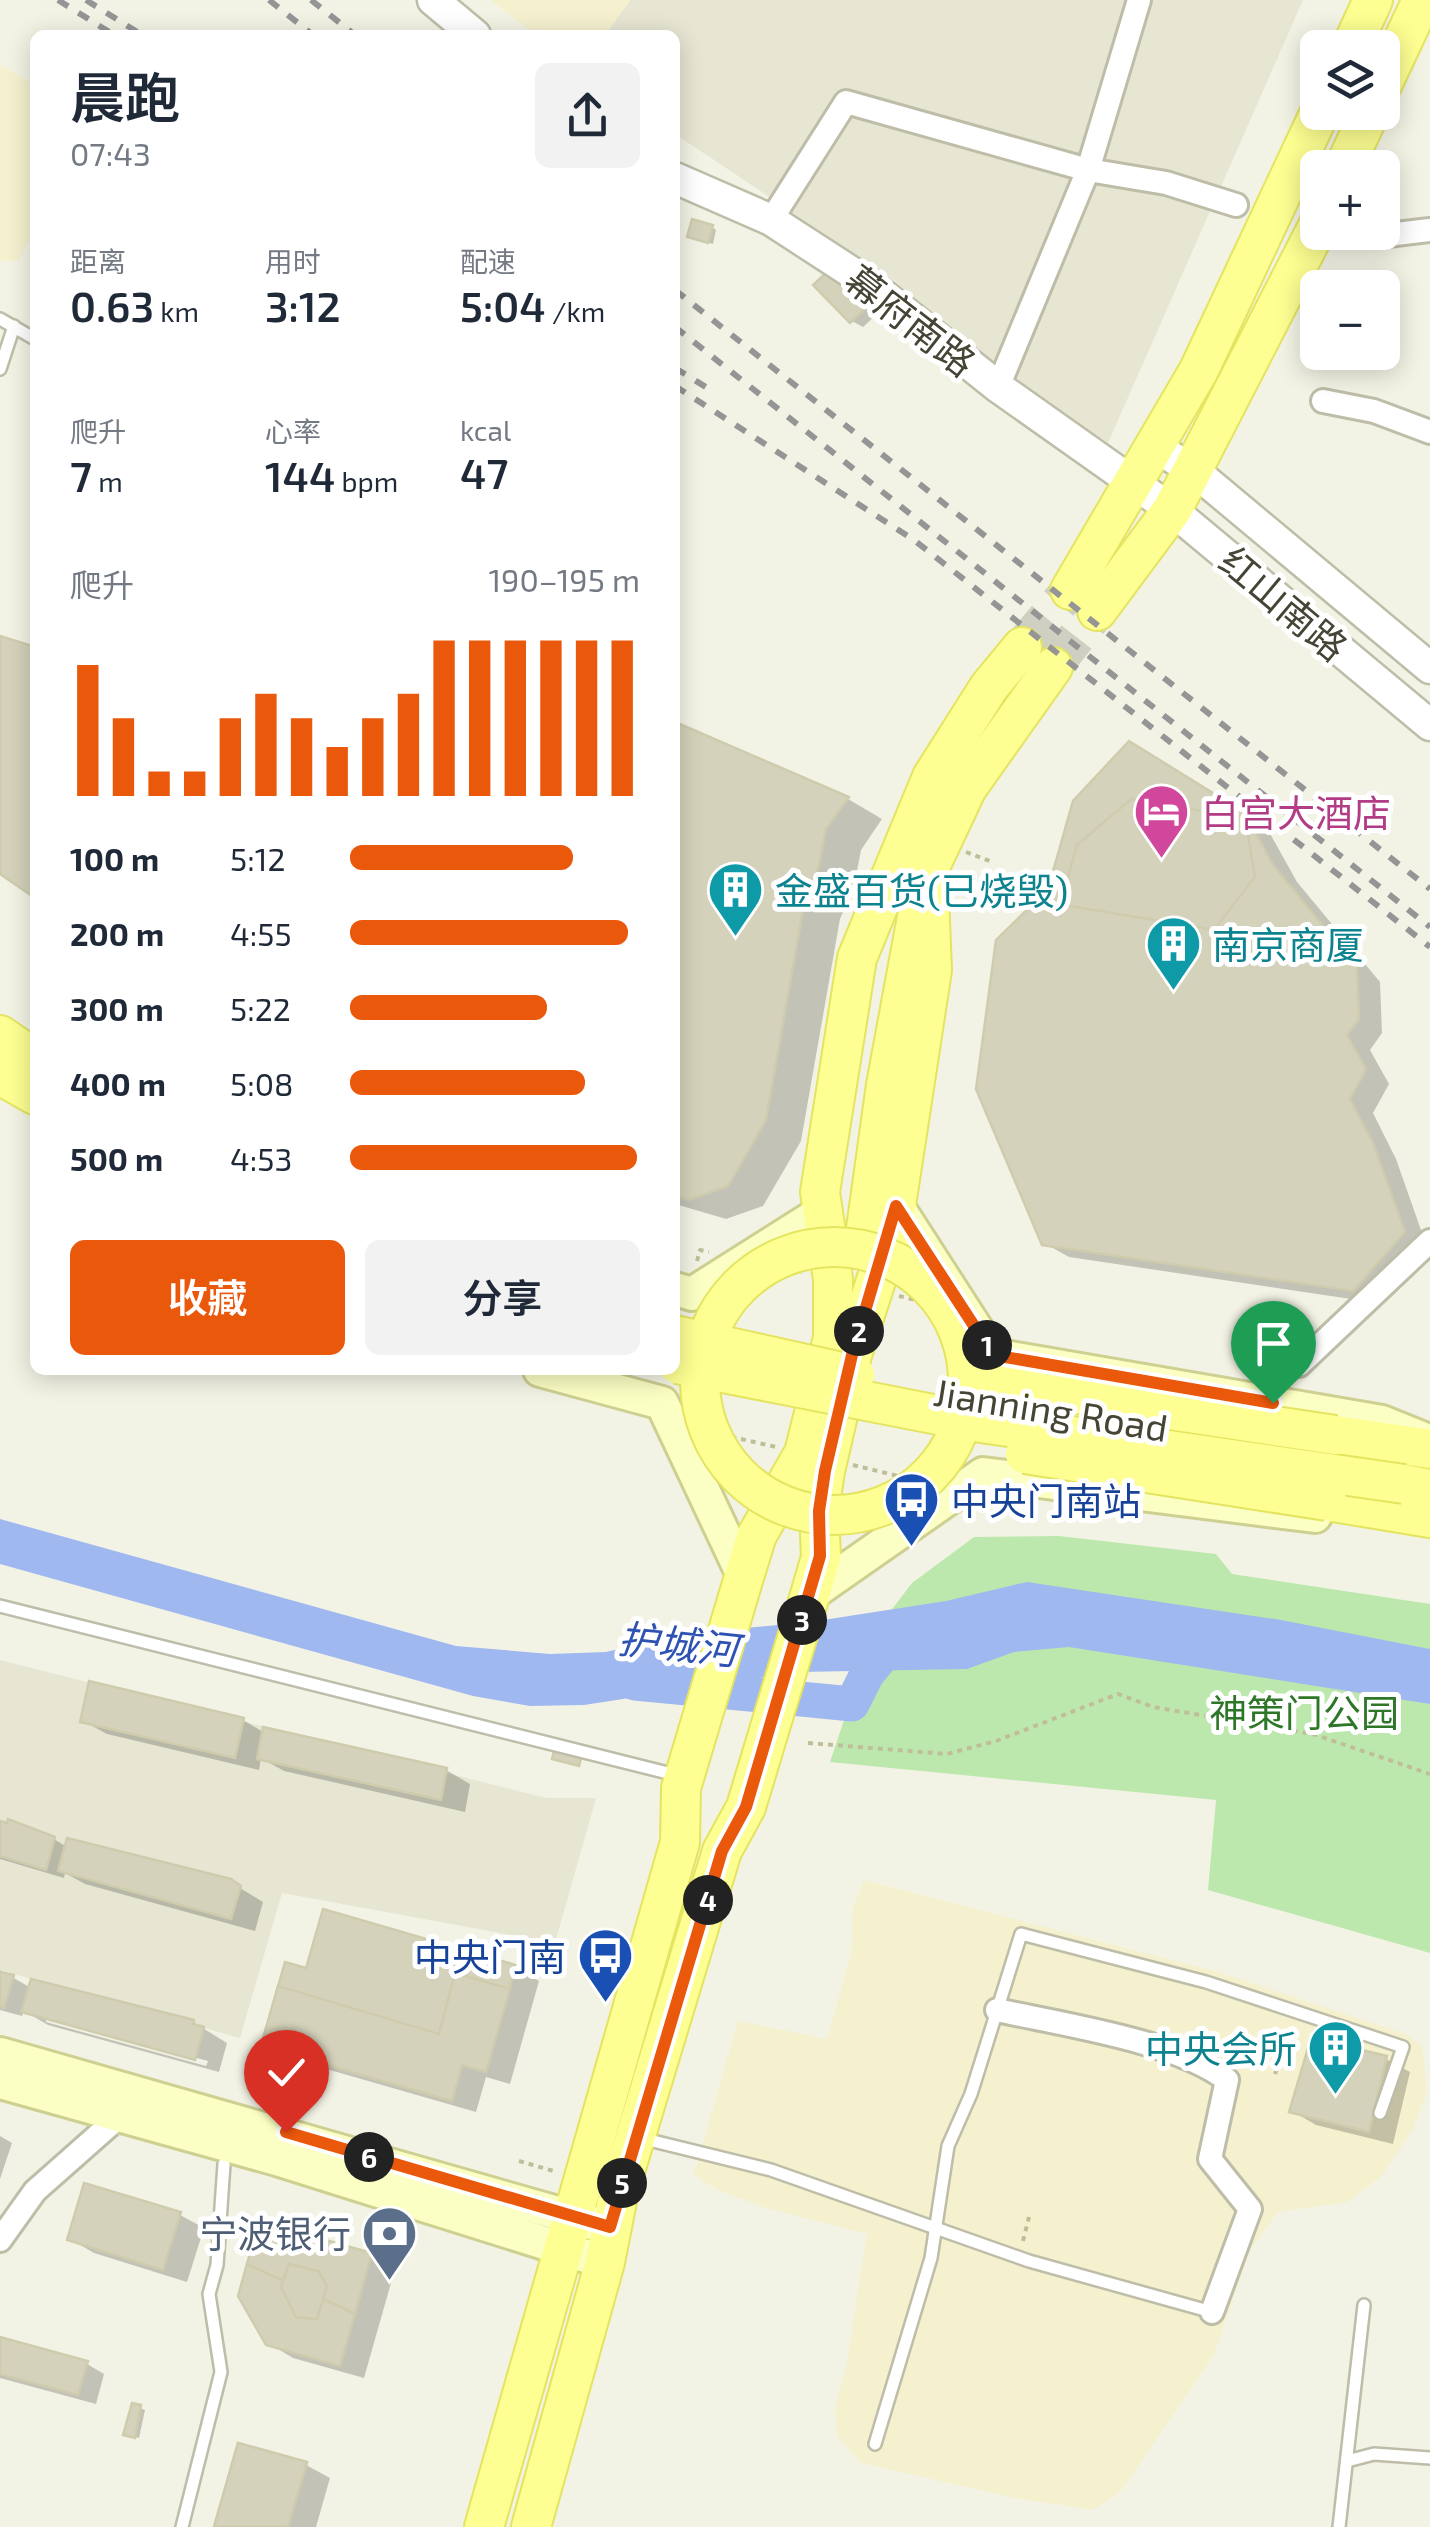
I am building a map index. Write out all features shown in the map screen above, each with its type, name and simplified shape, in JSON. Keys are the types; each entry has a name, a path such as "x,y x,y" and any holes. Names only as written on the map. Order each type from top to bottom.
{"main road":[{"path":"1359,30 1373,0"},
{"path":"1400,47 1422,0"},
{"path":"1306,250 1172,510 1083,600 1136,483 1199,370 1312,130"},
{"path":"837,1236 826,1132 857,958 966,788 1038,657"},
{"path":"531,2527 722,1851 732,1740 728,1629 757,1535 804,1453 833,1338 837,1236 876,1045 905,966 912,868"},
{"path":"484,2527 680,1842 732,1740 794,1646 810,1595 820,1556 819,1511 825,1471 852,1355 896,1206 932,970 912,868"},
{"path":"17,1050 30,1082"},
{"path":"0,1088 30,1109"},
{"path":"896,1206 993,1355 1382,1422 1430,1445"},
{"path":"680,1290 692,1294 837,1236"},
{"path":"837,1236 903,1266 936,1293 958,1329 968,1370 966,1408 954,1443 928,1477 894,1501 853,1514 799,1510 752,1487 724,1458 687,1372 731,1294 759,1269 837,1236"},
{"path":"680,1314 712,1324"},
{"name":"Jianning Road","path":"680,1336 916,1387 1430,1468"},
{"path":"968,1370 1116,1402 1430,1445"},
{"name":"Jianning Road","path":"687,1372 974,1422 1430,1489"},
{"path":"558,1375 662,1403 744,1577"},
{"path":"954,1443 1328,1500 1430,1520"},
{"path":"810,1595 983,1474 1300,1515 1430,1520"},
{"path":"680,1842 684,1778 732,1740 799,1510"},
{"path":"0,2054 124,2102 608,2244"},
{"path":"0,2082 124,2102"}],"street":[{"path":"433,0 469,30"},
{"path":"998,387 1088,170 1139,0"},
{"path":"772,220 846,102 1088,170 1166,183 1236,205"},
{"name":"幕府南路","path":"680,180 772,220 868,283 998,387 1136,483"},
{"path":"1400,234 1430,230"},
{"path":"1323,401 1374,411 1430,432"},
{"path":"1156,448 1193,470 1430,668"},
{"name":"红山南路","path":"1136,483 1430,725"},
{"path":"1299,1364 1430,1241"},
{"path":"997,2010 1119,2038 1210,2066 1227,2080 1210,2159 1250,2209 1212,2312"},
{"path":"0,2240 35,2191 124,2102"}],"lane":[{"path":"0,319 30,335"},
{"path":"0,369 14,326"},
{"path":"0,1606 684,1778"},
{"path":"876,2444 931,2258 948,2146 1021,1934 1112,1956 1403,2047 1380,2113"},
{"path":"654,2141 771,2170 1029,2261 1212,2312"},
{"path":"182,2527 221,2372 209,2294 217,2265 224,2164"},
{"path":"1339,2527 1364,2304"},
{"path":"1347,2461 1374,2454 1430,2458"}],"path":[{"path":"808,1743 947,1754 996,1741 1118,1694 1153,1707 1314,1734 1430,1774"},
{"path":"1275,2074 1295,2018"},
{"path":"1023,2241 1029,2217"}],"shaded area":[{"path":"490,0 630,0 609,30 530,30"},
{"path":"630,0 1303,0 1108,443 994,366 894,280 680,137 680,30 609,30"},
{"path":"0,65 30,82 30,239 19,260 0,261"},
{"path":"0,1660 546,1798 596,1798 555,1943 282,1893 240,2038 0,1970"},
{"path":"864,1880 1215,1971 1406,2034 1422,2046 1427,2091 1413,2129 1382,2176 1347,2202 1278,2212 1250,2250 1214,2355 1121,2491 1093,2510 1015,2498 861,2463 837,2436 835,2408 846,2367 867,2234 766,2208 716,2189 694,2175 738,2021 827,2039 851,1954 853,1907"}],"green space":[{"name":"神策门公园","path":"1059,1536 1216,1554 1232,1574 1430,1604 1430,1953 1208,1890 1216,1800 830,1762 848,1708 843,1696 855,1687 886,1617 912,1583 974,1537"}],"water":[{"path":"0,1519 456,1646 550,1654 606,1652 682,1634 810,1622 946,1601 1027,1582 1281,1620 1430,1649 1430,1704 1069,1647 1014,1652 967,1669 798,1672 584,1705 530,1706 473,1696 0,1564"}],"building":[{"path":"692,219 713,225 708,243 687,237"},
{"path":"829,270 866,308 850,323 813,285"},
{"path":"0,636 30,645 30,895 0,874"},
{"name":"金盛百货(已烧毁)","path":"680,724 849,797 826,829 819,866 805,898 766,1120 728,1186 689,1200 680,1197"},
{"name":"南京商厦","path":"1129,741 1245,813 1273,865 1357,967 1359,1019 1347,1035 1366,1069 1350,1099 1373,1143 1405,1232 1353,1291 1042,1245 976,1089 996,940 1048,889 1073,801"},
{"name":"白宫大酒店","path":"1131,799 1245,818 1255,877 1214,930 1069,906 1065,888 1077,845"},
{"path":"89,1681 244,1718 235,1758 80,1722"},
{"path":"263,1727 447,1768 441,1800 257,1759"},
{"path":"555,1747 582,1754 579,1766 552,1759"},
{"path":"8,1819 55,1837 46,1870 0,1856 0,1821 7,1823"},
{"path":"67,1838 231,1879 241,1886 231,1919 58,1871"},
{"path":"323,1909 516,1965 486,2072 462,2065 452,2101 261,2046 285,1962 306,1968"},
{"path":"0,1972 14,1975 4,2008 0,2007"},
{"path":"455,1973 510,1989 486,2072 462,2065 452,2101 261,2046 278,1986 439,2034"},
{"path":"31,1979 194,2020 193,2024 204,2027 195,2060 21,2012"},
{"name":"中央会所","path":"1311,2038 1387,2056 1369,2132 1289,2112"},
{"path":"84,2183 181,2212 163,2270 67,2240"},
{"path":"259,2221 372,2253 355,2314 323,2299 327,2286 318,2271 289,2264 283,2281 247,2264"},
{"path":"247,2264 283,2281 281,2287 296,2317 317,2319 323,2299 355,2314 340,2366 266,2345 238,2296"},
{"path":"289,2264 318,2271 327,2286 317,2319 296,2317 281,2287"},
{"path":"0,2337 88,2361 78,2395 0,2374"},
{"path":"132,2403 141,2405 135,2438 123,2435"},
{"path":"238,2443 307,2462 288,2527 214,2527"},
{"path":"238,2443 307,2462 288,2527 214,2527"}],"waterway":[{"name":"护城河","path":"635,1683 852,1704 867,1674 900,1634"}],"tunnel":[{"path":"1022,647 1070,590"},
{"path":"1053,667 1097,611"}],"railway":[{"path":"58,0 106,30"},
{"path":"86,0 134,30"},
{"path":"269,0 307,30"},
{"path":"311,0 349,30"},
{"path":"680,294 1430,889"},
{"path":"680,331 1430,927"},
{"path":"680,371 709,389"},
{"path":"680,389 914,540 1430,947"}],"place":[{"name":"白宫大酒店","path":"1162,861"},
{"name":"金盛百货(已烧毁)","path":"736,939"},
{"name":"南京商厦","path":"1173,993"},
{"name":"中央门南站","path":"912,1549"},
{"name":"中央门南","path":"605,2005"},
{"name":"中央会所","path":"1336,2097"},
{"name":"宁波银行","path":"390,2282"}],"route":[{"path":"286,2132 572,2219 610,2227 722,1851 746,1807 810,1595 820,1556 819,1511 825,1471 852,1355 892,1231 896,1206 993,1355 1273,1403"}]}
